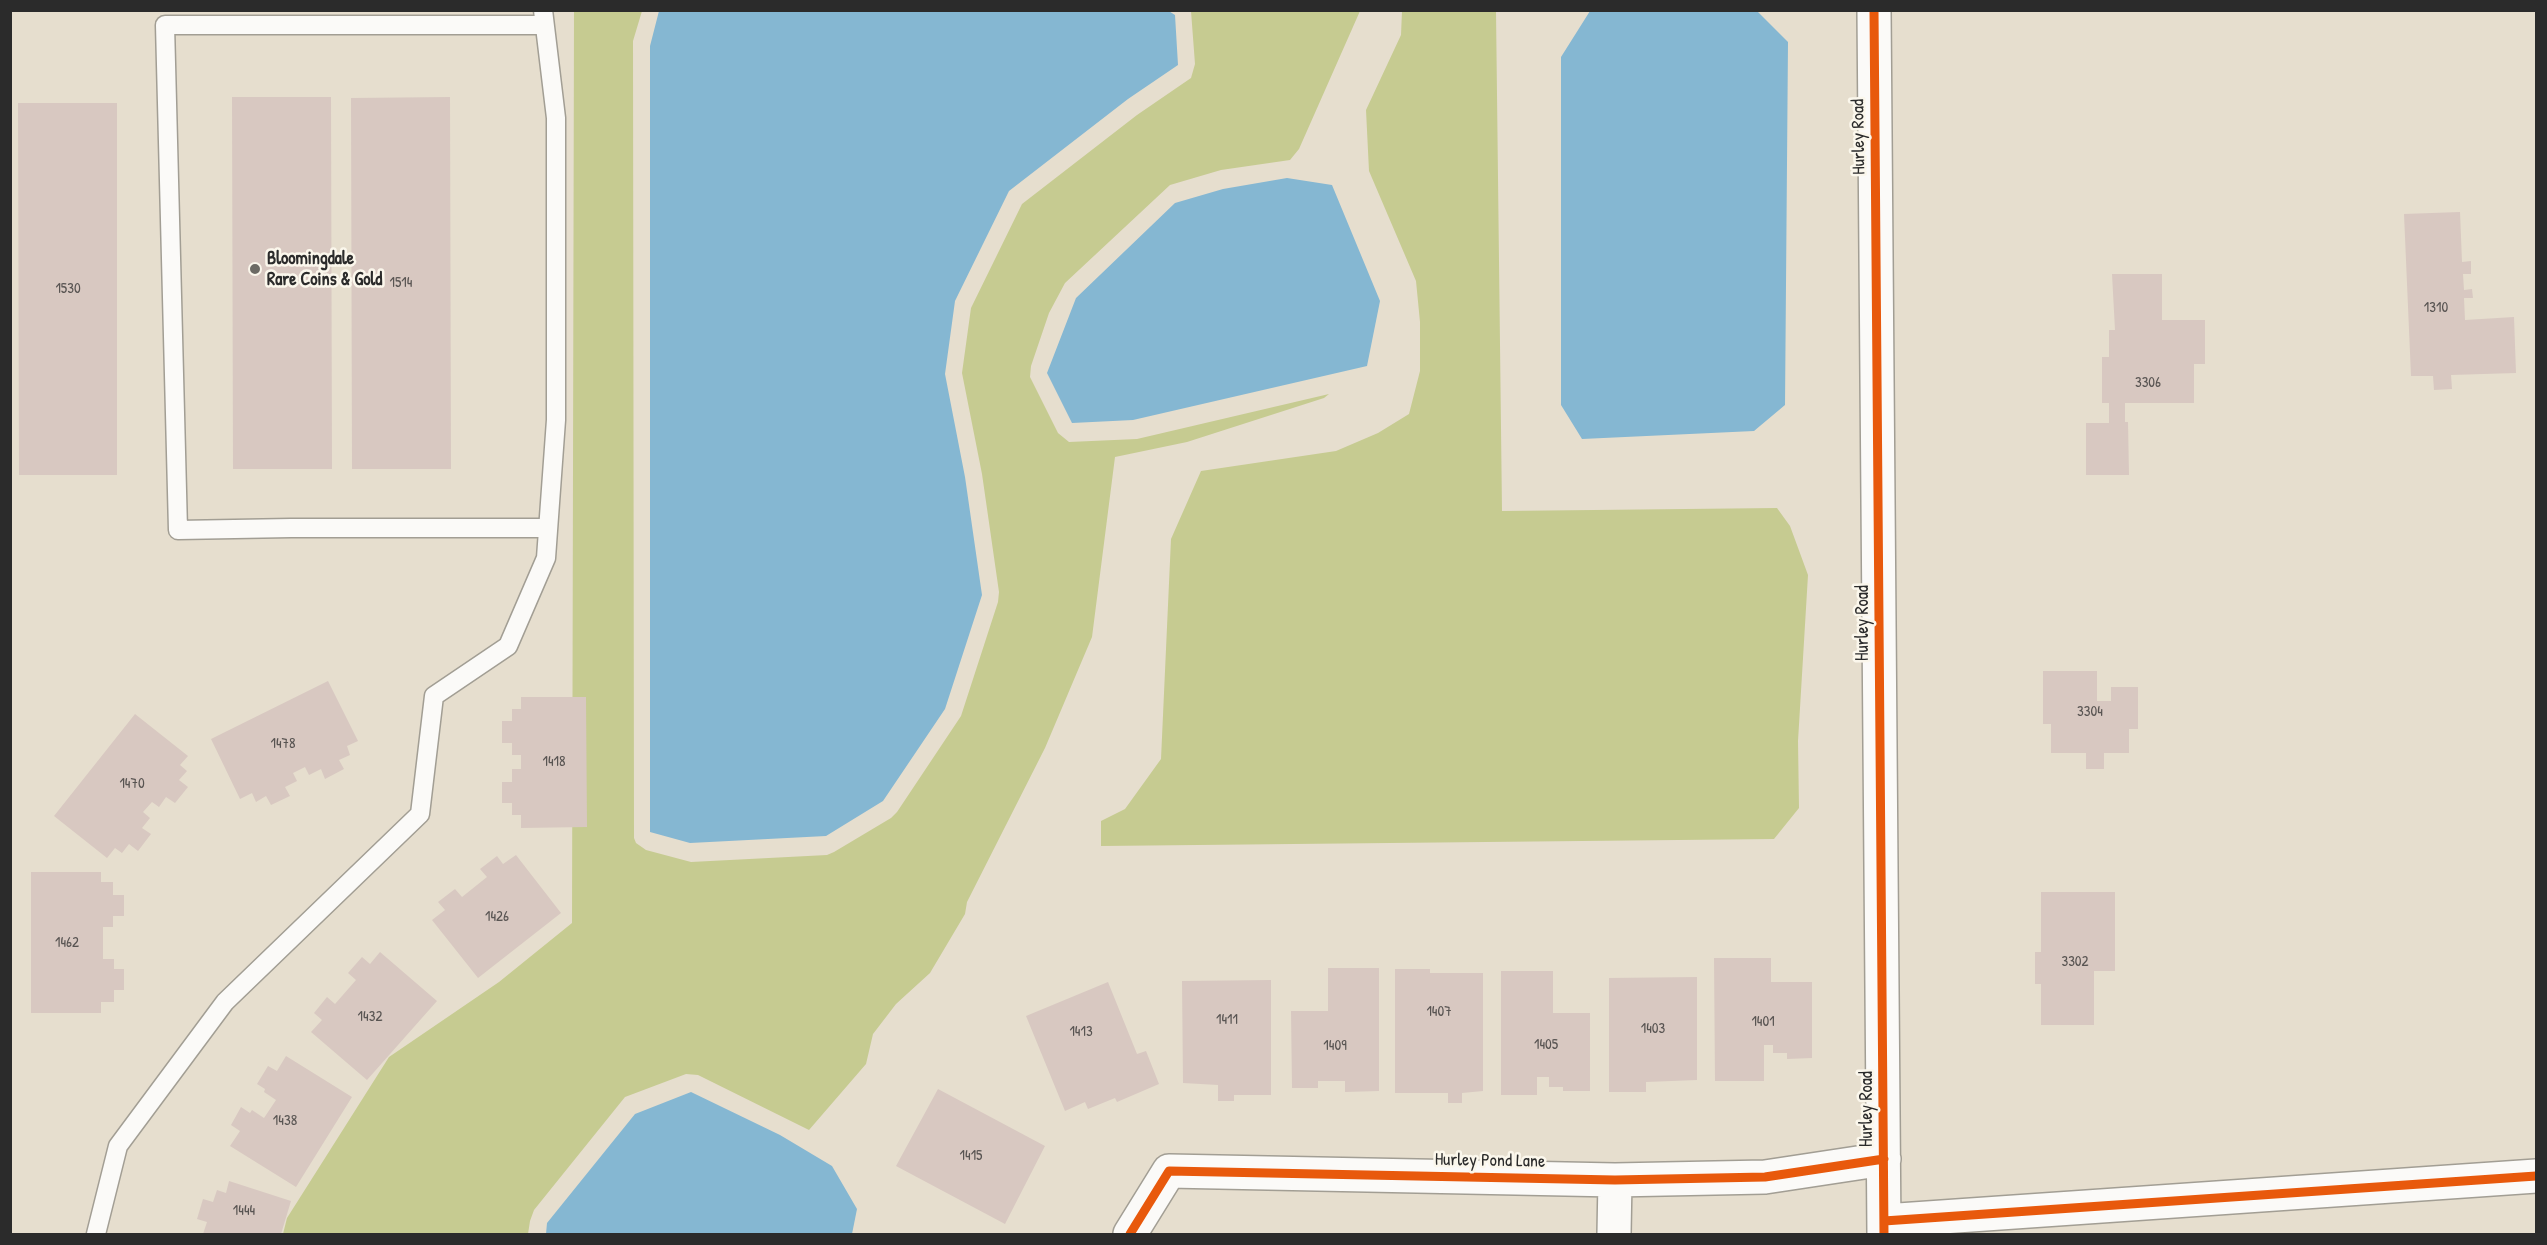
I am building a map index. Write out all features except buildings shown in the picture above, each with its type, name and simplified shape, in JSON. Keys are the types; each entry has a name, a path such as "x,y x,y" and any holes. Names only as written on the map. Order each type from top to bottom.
{"street":[{"name":"Hurley Road","path":"1874,10 1884,1228"},
{"name":"Hurley Pond Lane","path":"1130,1234 1169,1171 1615,1180 1765,1177 1884,1159"},
{"path":"1884,1228 2536,1176"},
{"path":"1614,1234 1615,1180"}],"lane":[{"path":"96,1234 118,1146 225,1002 420,814 434,696 508,646 546,558 556,420 556,118 544,18 165,25 178,530 548,528"}],"green space":[{"path":"574,11 642,11 633,41 634,838 636,843 646,850 691,862 827,855 891,818 897,812 961,716 998,602 999,592 982,474 962,373 971,308 1022,204 1137,115 1191,78 1195,64 1191,11 1360,11 1299,149 1290,160 1221,170 1170,185 1065,283 1049,313 1031,366 1030,377 1058,433 1069,442 1137,439 1329,394 1324,398 1187,442 1115,457 1092,637 1045,748 967,902 965,914 930,973 896,1004 873,1034 866,1064 809,1130 698,1075 686,1074 625,1097 534,1210 528,1234 283,1234 287,1218 389,1057 499,982 572,923"},
{"path":"1402,11 1496,11 1502,511 1777,508 1790,526 1808,575 1798,741 1799,808 1774,839 1101,846 1101,821 1125,809 1161,759 1171,539 1201,471 1336,451 1378,433 1409,414 1420,371 1420,322 1416,281 1369,171 1366,110 1401,35"}],"water":[{"path":"1167,10 1175,15 1178,65 1128,99 1009,191 955,301 945,374 965,477 982,595 945,709 883,801 826,836 690,843 650,832 650,46 659,11"},
{"path":"1590,11 1757,11 1788,42 1785,405 1754,431 1582,439 1561,405 1561,57"},
{"path":"1287,178 1332,185 1380,301 1367,366 1133,420 1072,423 1047,373 1076,298 1175,203 1223,189"},
{"path":"691,1092 780,1135 832,1166 857,1209 852,1234 546,1234 547,1223 635,1114"}],"cycle path":[{"path":"1874,10 1884,1234"},
{"path":"1130,1234 1169,1171 1615,1180 1765,1177 1884,1159"},
{"path":"1884,1221 2536,1176"}],"place":[{"name":"Bloomingdale Rare Coins & Gold","path":"255,269"}]}
